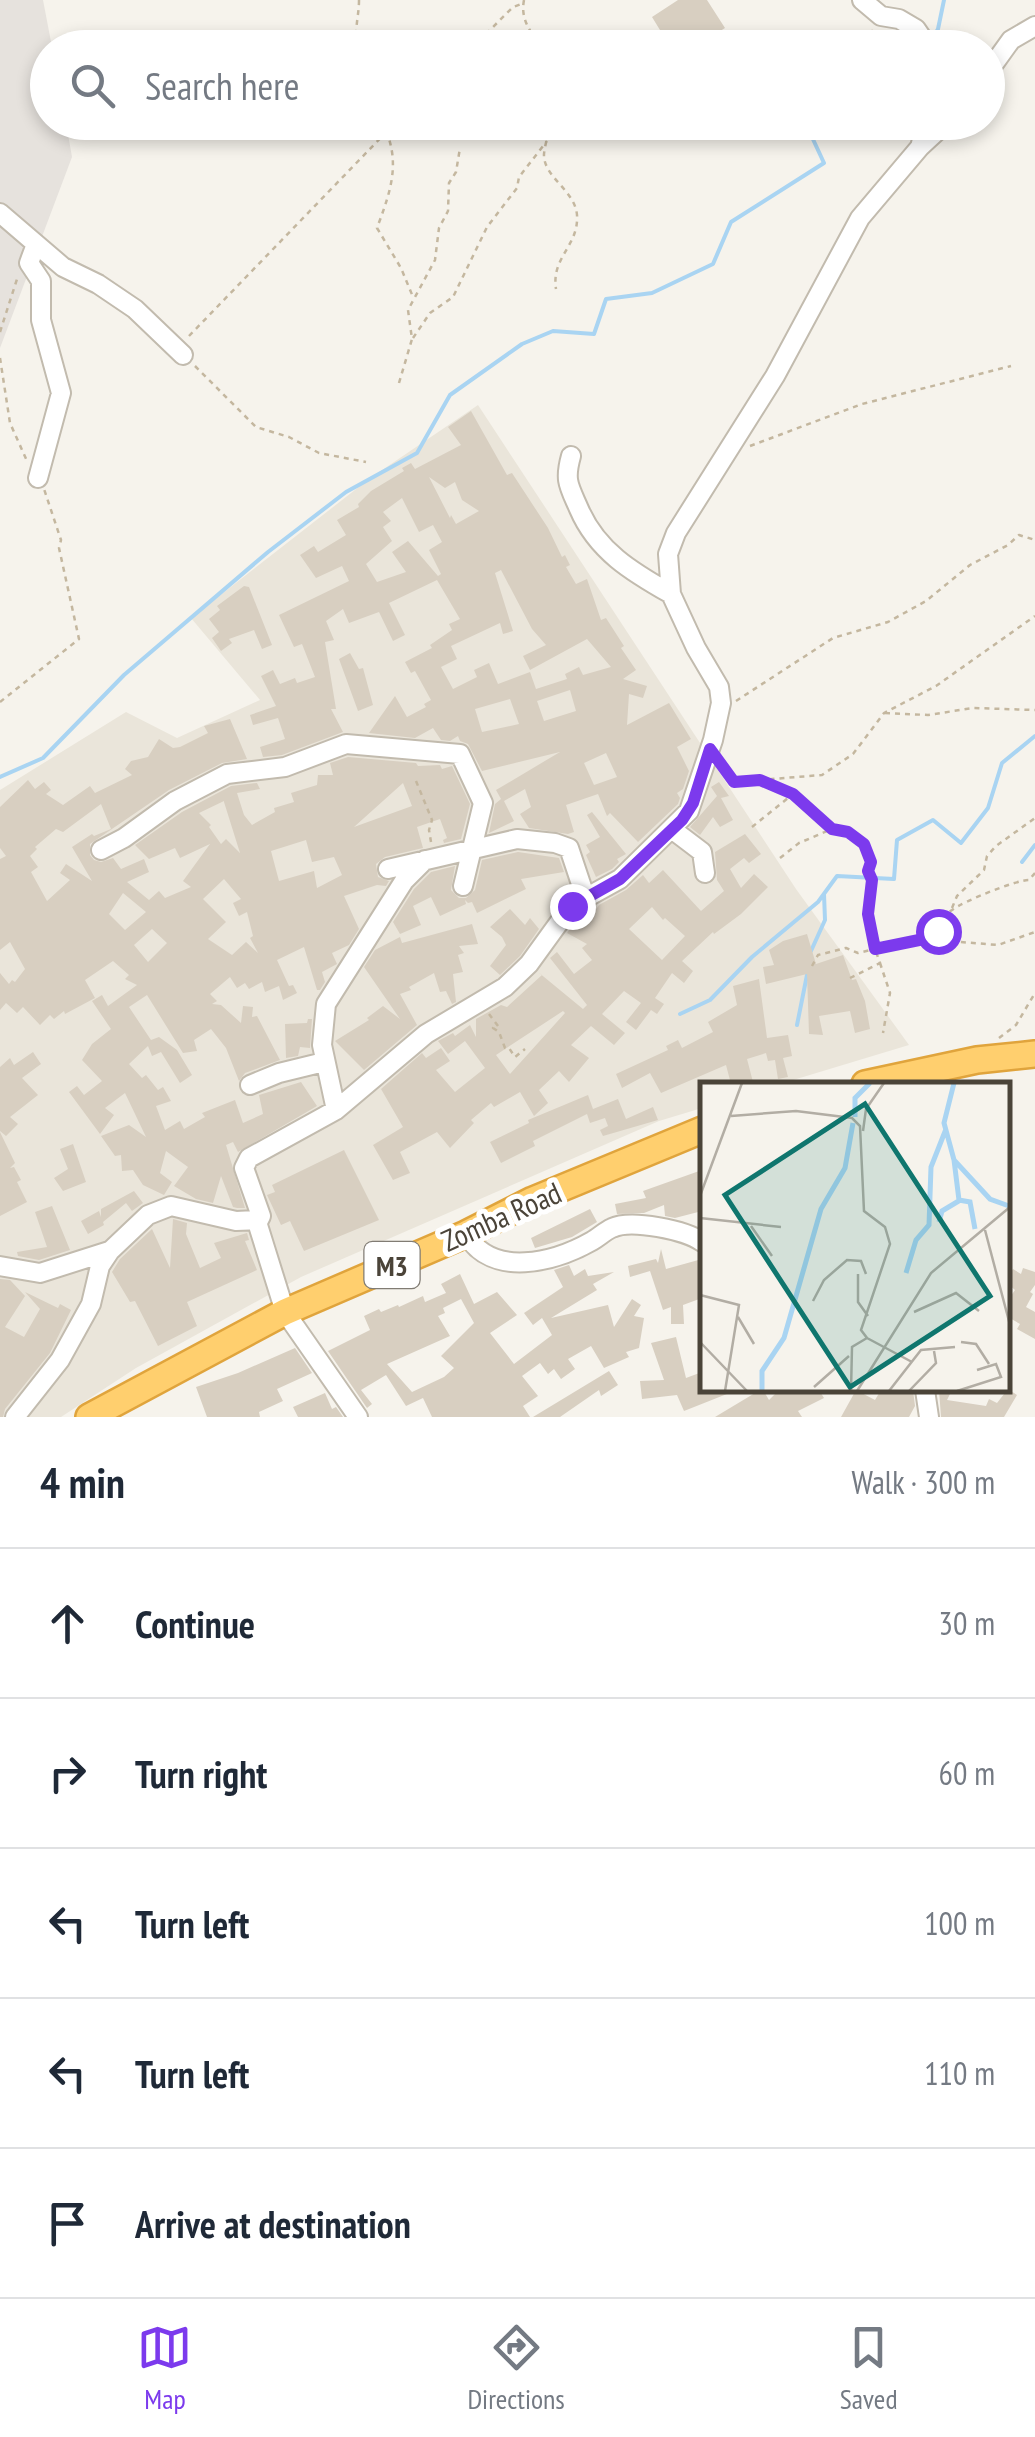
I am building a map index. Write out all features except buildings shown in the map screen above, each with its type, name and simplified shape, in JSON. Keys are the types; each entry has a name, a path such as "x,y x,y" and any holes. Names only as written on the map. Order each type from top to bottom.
{"highway":[{"path":"874,1082 977,1060 1035,1054"},
{"name":"Zomba Road","path":"89,1417 285,1312 466,1234 533,1200 700,1131"}],"street":[{"path":"862,0 882,16 899,19 917,30"},
{"path":"1005,48 1011,40 1035,26"},
{"path":"920,146 922,140"},
{"path":"256,1222 261,1216 245,1177 246,1160 336,1110 426,1034 506,987 529,964 558,921 585,896 620,879 673,830 693,803 720,718 719,688 671,594 668,554 676,533 774,376 860,218 927,140"},
{"path":"0,213 63,267 117,295 180,352"},
{"path":"36,244 28,263 42,281 41,320 62,392 38,478"},
{"path":"571,456 565,478 590,534 628,569 671,594"},
{"path":"101,850 207,782 227,774 285,767 346,744 460,754 483,803 464,886"},
{"path":"673,830 702,852 705,872"},
{"path":"388,869 518,839 564,845 574,857 585,896"},
{"path":"336,1110 322,1044 326,1004 404,881 425,860"},
{"path":"250,1085 280,1072 324,1062"},
{"path":"16,1417 42,1386 92,1304 100,1266 148,1215 171,1206 212,1217 256,1222"},
{"path":"256,1222 285,1312 358,1417"},
{"path":"466,1234 484,1254 516,1262 560,1256 613,1227 626,1225 684,1232 700,1241"},
{"path":"0,1266 40,1273 110,1251"},
{"path":"925,1392 929,1417"}],"path":[{"path":"355,30 359,0"},
{"path":"490,30 513,7 524,2 530,30"},
{"path":"874,30 882,16"},
{"path":"366,462 319,453 289,437 256,427 180,352 379,140"},
{"path":"389,140 395,156 388,198 376,228 413,297"},
{"path":"547,141 543,157 550,173 570,194 577,212 576,234 554,274 556,289"},
{"path":"399,382 412,339 430,313 453,297 488,227 547,141"},
{"path":"412,339 408,310 436,260 439,228 448,211 449,184 456,172 460,148"},
{"path":"0,332 14,282 28,263"},
{"path":"0,358 10,423 43,485 61,540 59,548 78,638 0,702"},
{"path":"725,456 862,404 1010,366"},
{"path":"720,718 734,703 833,638 888,622 926,601 970,565 1019,535 1035,540"},
{"path":"710,749 734,782 822,775 853,754 884,713 936,686 1035,616"},
{"path":"884,713 928,715 973,708 1035,710"},
{"path":"760,780 793,794 832,829 848,832 864,844 872,880 868,914 890,993 883,1033"},
{"path":"416,781 432,820 428,830 432,854 425,860"},
{"path":"752,827 793,794"},
{"path":"924,939 938,931 957,896 984,870 996,846 1035,818"},
{"path":"780,858 799,843 832,829"},
{"path":"952,910 1010,883 1029,880 1035,873"},
{"path":"812,966 818,955 846,948 858,954 924,939 998,945 1035,932"},
{"path":"850,978 880,962"},
{"path":"977,1060 1016,1025 1035,993"},
{"path":"489,998 489,1013 498,1026 493,1028 505,1048 514,1057 525,1049"}],"shaded area":[{"path":"0,0 43,0 49,30 30,30 30,140 69,140 72,157 0,348"},
{"path":"478,405 796,889 909,1045 787,1082 700,1082 700,1109 659,1121 301,1277 136,1368 61,1417 0,1417 0,790 126,712 177,738 260,700 191,618 369,479"}],"waterway":[{"path":"937,30 944,0"},
{"path":"0,777 43,758 124,675 268,552 346,492 417,453 450,395 522,344 553,331 594,334 606,299 652,293 713,264 731,222 824,163 813,140"},
{"path":"680,1014 710,1000 752,957 818,902 837,876 894,879 897,840 933,820 961,843 988,808 1002,763 1035,736"},
{"path":"1022,862 1035,845"},
{"path":"811,951 825,920 824,894"},
{"path":"797,1025 808,970"}],"route":[{"path":"572,906 620,879 682,820 693,803 710,749 734,782 760,780 793,794 832,829 848,832 864,844 871,862 868,914 875,949 924,939 938,931"}]}
